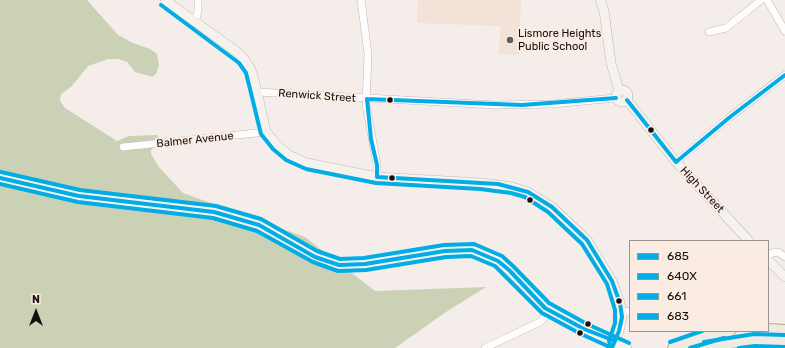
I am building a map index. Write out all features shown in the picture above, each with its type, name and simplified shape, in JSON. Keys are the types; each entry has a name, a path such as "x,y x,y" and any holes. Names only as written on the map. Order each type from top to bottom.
{"main road":[{"path":"769,329 785,330"},
{"path":"673,348 709,335 725,332"},
{"path":"705,348 749,340 785,342"}],"street":[{"path":"164,0 237,52 244,59 251,70 266,132 282,150 298,160 377,177 498,184 512,187 539,198 563,217 587,240 612,281 626,312 615,346"},
{"path":"195,22 198,11 198,0"},
{"path":"360,0 368,54 366,99 371,139 377,165 377,177"},
{"path":"600,0 604,11 611,63 618,94"},
{"path":"709,32 726,28 760,0"},
{"path":"767,0 785,31"},
{"path":"676,162 730,117 785,75"},
{"name":"High Street","path":"618,94 624,90 627,92 627,100 676,162 748,240"},
{"name":"Renwick Street","path":"257,92 366,99 522,105 618,94"},
{"name":"Balmer Avenue","path":"123,147 266,132"},
{"path":"0,178 79,196 214,212 259,225 315,257 339,265 365,264 445,251 472,250 498,261 509,270 540,303 551,311 615,346 627,348"},
{"path":"769,256 778,252 785,257"},
{"path":"769,261 784,277"},
{"path":"486,348 540,322 551,311"},
{"path":"584,329 608,348"}],"shaded area":[{"name":"Lismore Heights Public School","path":"418,0 521,0 519,55 499,54 500,26 417,23"}],"green space":[{"path":"0,0 87,0 118,35 133,43 150,49 157,54 159,65 157,72 153,77 135,72 127,62 118,59 108,59 88,66 72,86 61,94 60,101 65,108 117,141 129,136 157,135 160,139 156,146 151,150 151,154 158,166 183,193 305,237 375,291 486,287 446,312 395,348 0,348"}],"transit line":[{"name":"683","path":"161,5 239,63 246,73 261,134 273,149 286,160 306,169 376,183 480,189 511,193 525,197 548,212 582,244 607,284 615,310 615,323 609,341 611,348"},
{"name":"685","path":"676,162 730,117 785,75"},
{"name":"685","path":"367,99 522,105 616,98"},
{"name":"685","path":"367,99 371,139 377,165 377,177"},
{"name":"685","path":"627,100 676,162"},
{"name":"661","path":"1,172 80,190 216,206 261,219 317,251 340,259 364,258 444,245 474,244 502,256 549,303 587,324 629,343"},
{"name":"685","path":"377,177 498,184 528,192 552,207 587,240 612,281 620,303 622,317 619,331 612,348"},
{"name":"685","path":"0,178 79,196 214,212 259,225 315,257 339,265 365,264 445,251 472,250 498,261 509,270 545,308 584,329 615,341"},
{"name":"640X","path":"0,184 78,202 213,218 257,231 313,262 338,271 366,270 446,257 471,256 495,266 542,313 581,334 612,348"},
{"name":"661","path":"670,342 699,332"},
{"name":"661","path":"704,342 754,334 785,335"},
{"name":"640X","path":"690,348 724,338"},
{"name":"640X","path":"739,348 755,346 785,347"}],"place":[{"name":"Lismore Heights Public School","path":"510,40"}]}
